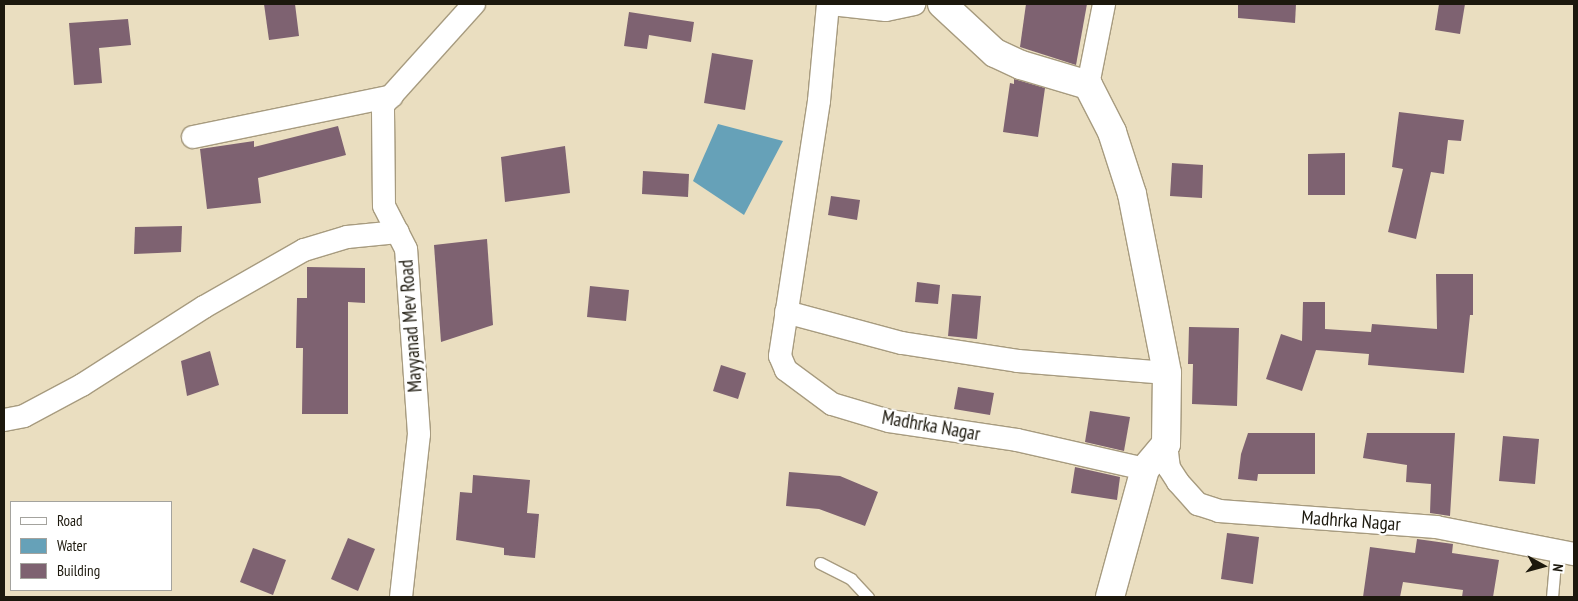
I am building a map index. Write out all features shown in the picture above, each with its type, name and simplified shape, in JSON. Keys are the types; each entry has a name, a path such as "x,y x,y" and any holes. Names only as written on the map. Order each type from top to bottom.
{"street":[{"name":"Mayyanad Mev Road","path":"401,597 419,434 406,249 384,206 383,105 474,4"},
{"path":"830,4 886,10 914,4"},
{"name":"Madhrka Nagar","path":"830,4 819,101 780,356 786,370 832,404 889,421 1017,440 1146,469"},
{"path":"942,4 996,53 1021,65 1088,85 1104,4"},
{"name":"Madhrka Nagar","path":"1088,85 1112,132 1132,194 1167,373 1166,444 1169,468 1178,482 1198,504 1218,511 1436,527 1565,553"},
{"path":"192,137 392,96"},
{"path":"4,420 24,416 82,385 204,307 304,250 347,236 398,232"},
{"path":"786,312 902,343 1018,361 1167,373"},
{"path":"1110,597 1146,469 1166,444"}],"lane":[{"path":"1552,597 1565,553"},
{"path":"820,563 851,579 868,597"}],"water":[{"path":"718,124 783,141 744,215 693,181"}],"building":[{"path":"264,4 295,4 299,36 269,40"},
{"path":"1026,4 1087,4 1076,65 1020,47"},
{"path":"1238,4 1296,4 1295,23 1238,18"},
{"path":"1439,4 1465,4 1460,34 1435,30"},
{"path":"629,12 694,22 691,42 649,35 647,49 624,46"},
{"path":"128,19 131,45 99,48 102,83 74,85 69,23"},
{"path":"712,53 753,60 745,110 704,103"},
{"path":"1014,79 1045,88 1038,137 1003,132 1010,83 1014,84"},
{"path":"1399,112 1464,120 1461,141 1448,140 1444,174 1431,172 1416,239 1388,232 1403,169 1392,167"},
{"path":"338,126 346,155 258,178 261,203 207,209 200,149 254,141 254,147"},
{"path":"565,146 570,193 505,202 501,157"},
{"path":"1345,153 1345,195 1308,195 1308,154"},
{"path":"1172,163 1203,165 1202,198 1170,196"},
{"path":"643,171 689,174 688,197 642,194"},
{"path":"831,196 860,200 857,220 828,215"},
{"path":"182,226 181,252 134,254 135,227"},
{"path":"487,239 493,325 441,342 434,245"},
{"path":"307,267 365,268 365,303 348,302 348,414 302,414 303,348 296,348 297,298 307,298"},
{"path":"1436,274 1473,274 1473,315 1470,315 1464,373 1368,365 1369,354 1316,350 1302,391 1266,379 1281,334 1302,341 1303,302 1325,302 1325,329 1371,332 1372,324 1437,329"},
{"path":"917,282 940,285 938,304 915,302"},
{"path":"590,286 629,290 626,321 587,317"},
{"path":"952,294 981,296 977,339 948,336"},
{"path":"1189,327 1239,328 1237,406 1192,404 1193,364 1188,364"},
{"path":"210,351 219,385 187,396 181,361"},
{"path":"721,365 746,373 738,399 713,391"},
{"path":"958,387 994,393 990,415 954,409"},
{"path":"1090,411 1130,417 1124,451 1085,442"},
{"path":"1248,433 1315,433 1315,474 1258,474 1257,481 1238,479 1241,454"},
{"path":"1367,433 1455,433 1450,516 1430,513 1431,484 1406,482 1407,465 1363,458"},
{"path":"1503,436 1539,439 1535,484 1499,481"},
{"path":"1075,467 1120,477 1117,500 1071,493"},
{"path":"789,472 840,476 878,492 865,526 819,509 786,506"},
{"path":"473,475 530,480 527,513 539,514 535,558 504,555 504,548 456,540 460,492 472,493"},
{"path":"1227,533 1259,537 1253,584 1221,579"},
{"path":"348,538 375,549 358,591 331,579"},
{"path":"1417,539 1453,544 1452,553 1499,560 1493,597 1462,597 1463,590 1403,582 1400,597 1363,597 1370,547 1415,553"},
{"path":"253,548 286,560 273,595 240,582"}]}
